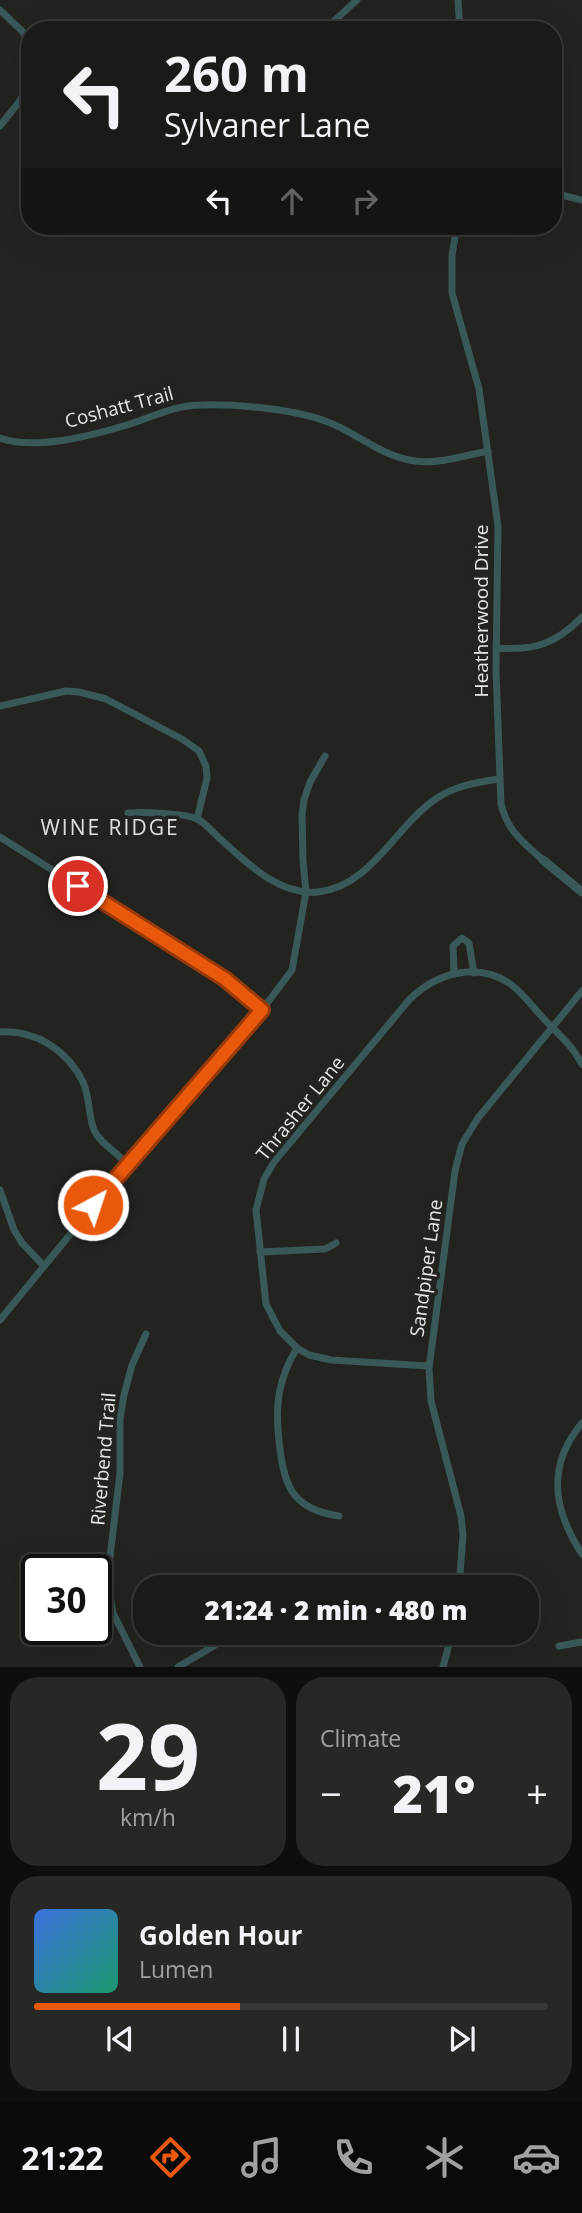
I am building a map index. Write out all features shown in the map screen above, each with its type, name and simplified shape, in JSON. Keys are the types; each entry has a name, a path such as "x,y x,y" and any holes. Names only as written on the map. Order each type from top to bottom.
{"street":[{"path":"334,21 357,0"},
{"path":"458,0 459,21"},
{"path":"0,10 21,30"},
{"path":"0,126 21,97"},
{"path":"562,195 582,200"},
{"name":"Heatherwood Drive","path":"455,235 452,255 453,293 479,389 498,536 496,648 501,804 505,819 516,836 543,860"},
{"name":"Coshatt Trail","path":"0,438 24,443 44,442 119,427 173,408 200,405 318,418 400,458 414,461 453,461 488,452"},
{"path":"496,648 527,648 549,642 564,635 582,617"},
{"path":"0,706 66,691 79,692 106,699 183,739 199,751 206,766 207,778 197,819"},
{"path":"0,1320 127,1165 280,989 292,970 306,892 302,814 310,782 325,756"},
{"path":"128,813 146,812 197,819 271,881 306,892 331,890 362,875 402,828 440,796 477,783 499,779"},
{"path":"0,837 225,979 262,1010"},
{"path":"543,860 582,892"},
{"path":"454,973 453,946 461,938 469,943 474,973"},
{"name":"Thrasher Lane","path":"429,1366 331,1360 309,1355 297,1348 280,1331 269,1313 264,1293 256,1210 264,1179 274,1162 409,1000 434,980 454,973 474,973 489,975 509,984 572,1047 582,1064"},
{"name":"Sandpiper Lane","path":"460,1575 463,1535 461,1516 431,1401 429,1366 458,1154 478,1118 582,991"},
{"path":"0,1032 26,1034 52,1045 67,1058 83,1083 95,1131 108,1149 127,1165"},
{"path":"0,1190 14,1230 22,1243 43,1265"},
{"path":"260,1252 314,1251 337,1243"},
{"name":"Riverbend Trail","path":"140,1667 113,1613 107,1582 117,1510 120,1419 132,1365 146,1334"},
{"path":"297,1348 281,1379 276,1401 283,1472 289,1489 308,1508 339,1516"},
{"path":"582,1423 564,1450 557,1483 561,1511 582,1554"},
{"path":"559,1646 582,1642"},
{"path":"178,1667 216,1645"},
{"path":"443,1667 449,1645"}],"district":[{"name":"WINE RIDGE","path":"110,828"}],"route":[{"path":"78,886 225,979 262,1010 93,1205"}]}
